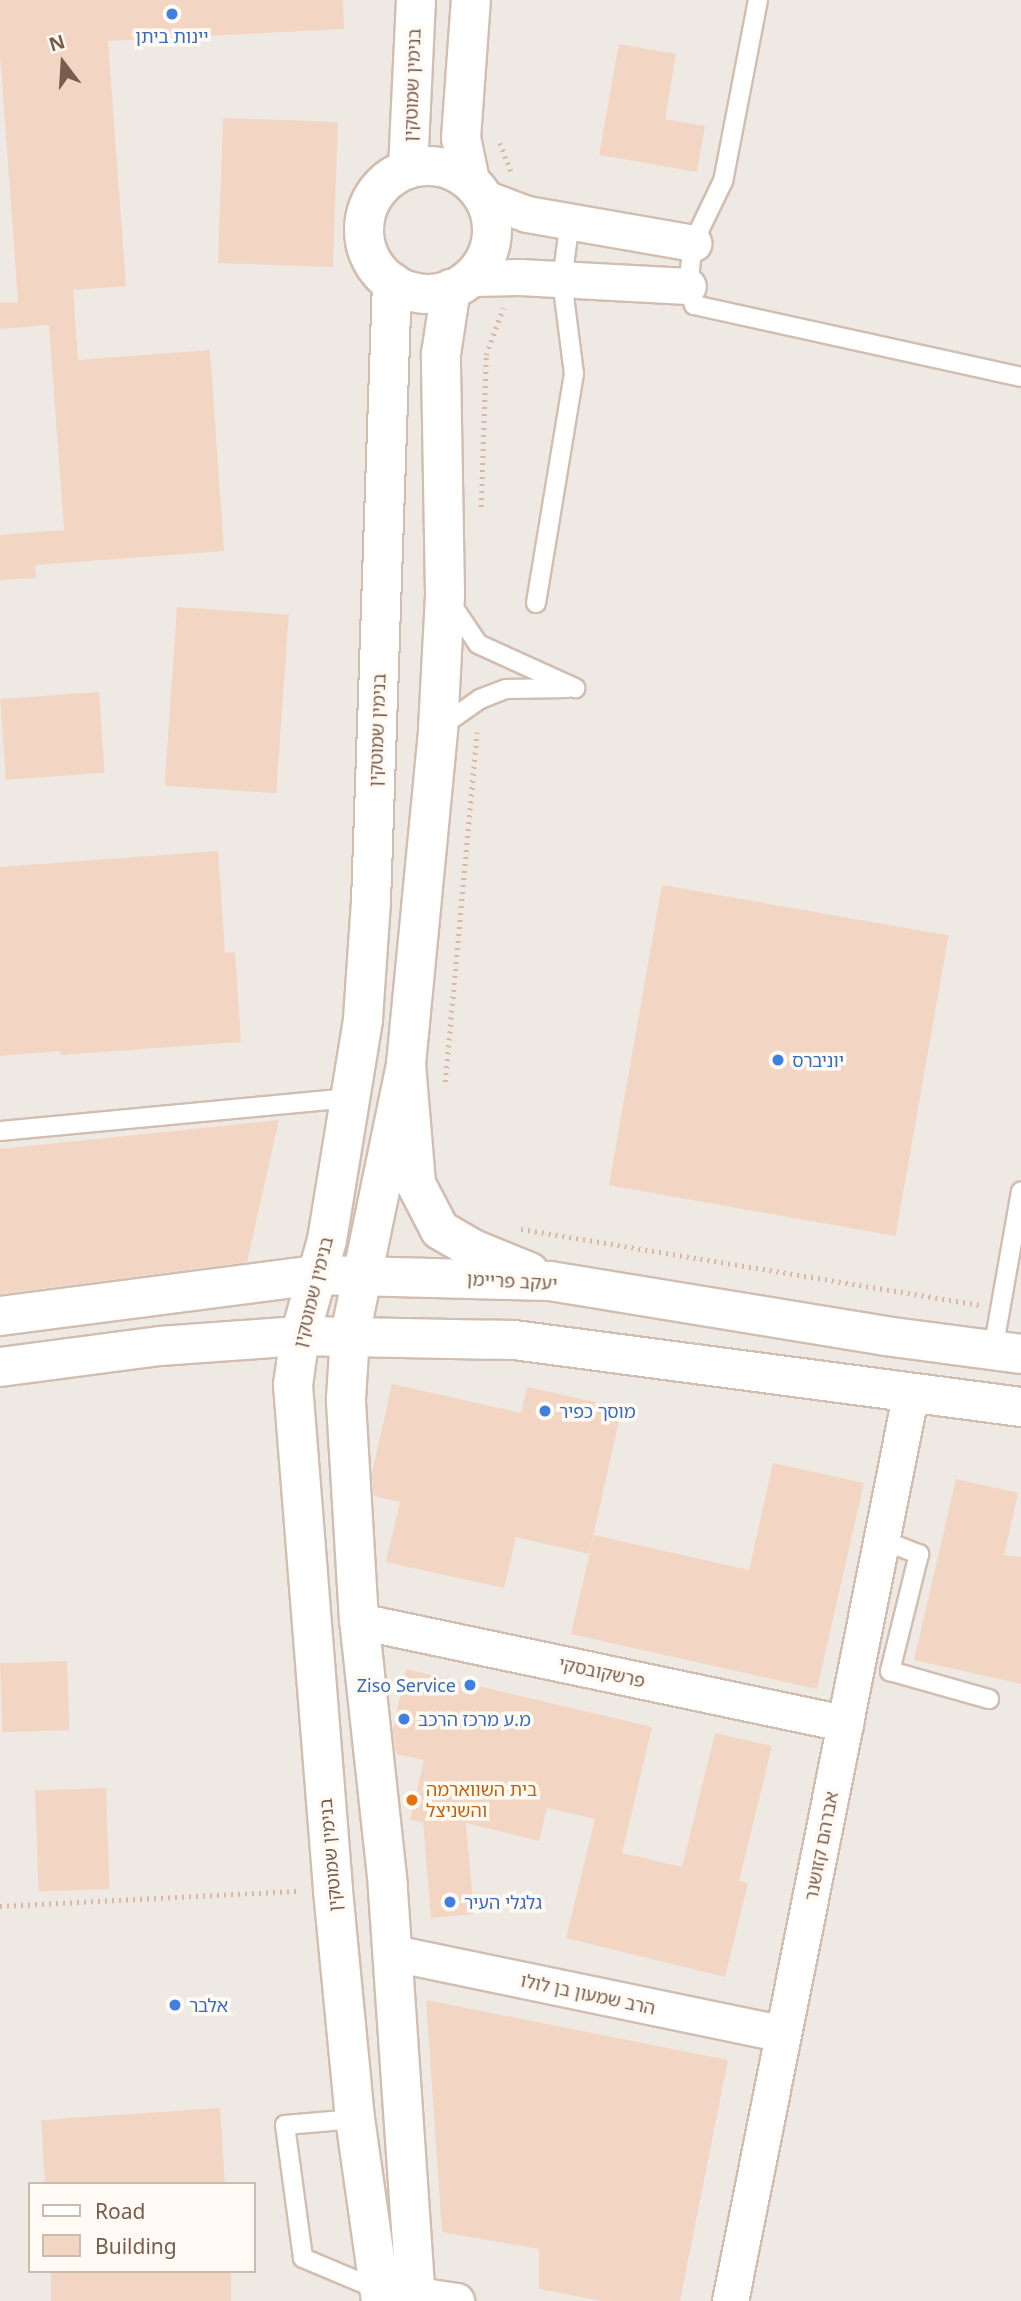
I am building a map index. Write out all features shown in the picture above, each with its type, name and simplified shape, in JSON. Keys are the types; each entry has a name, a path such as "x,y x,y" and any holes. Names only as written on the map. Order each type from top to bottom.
{"street":[{"name":"בנימין שמוטקין","path":"408,169 416,0"},
{"path":"456,2301 391,2297 393,1953 359,1621 346,1399 350,1335 365,1275 406,1064 438,729 444,594 441,354 461,284 484,261 492,240 492,219 477,189 461,138 471,0"},
{"path":"688,286 562,280 461,284 430,293 410,291 392,282 377,268 367,251 364,230 367,210 376,192 390,178 408,169 430,166 452,170 477,189 527,214 693,243"},
{"name":"בנימין שמוטקין","path":"391,2297 355,2119 333,1889 293,1385 299,1336 327,1240 363,1019 371,902 392,282"},
{"path":"406,1064 416,1184 440,1230 473,1249 550,1281"},
{"name":"יעקב פריימן","path":"0,1316 317,1275 550,1281 1007,1352"},
{"path":"0,1367 160,1346 299,1336 514,1340 1021,1407"},
{"name":"אברהם קזושנר","path":"730,2301 911,1391"},
{"name":"פרשקובסקי","path":"359,1621 845,1723"},
{"name":"הרב שמעון בן לולו","path":"393,1953 783,2034"}],"lane":[{"path":"758,0 723,181 693,243 688,286 694,305 1021,377"},
{"path":"536,603 574,374 562,280 570,221"},
{"path":"438,729 480,699 506,689 575,688 478,644 444,594"},
{"path":"0,1131 351,1098"},
{"path":"1007,1352 1000,1308 1020,1201"},
{"path":"882,1540 919,1554 890,1671 989,1699"},
{"path":"355,2119 285,2125 303,2258 391,2297"}],"path":[{"path":"508,1227 1000,1308"},
{"path":"0,1906 333,1889"}],"shaded area":[{"path":"0,0 1021,0 1021,2301 0,2301"}],"building":[{"path":"0,0 343,0 344,29 108,41 126,286 73,290 78,360 210,350 224,551 35,565 36,578 0,580 0,535 64,530 49,325 0,329 0,303 18,302 0,53"},
{"path":"619,44 676,54 665,119 705,126 697,172 599,155"},
{"path":"223,118 338,122 333,267 218,263"},
{"path":"177,607 289,615 276,793 165,786"},
{"path":"99,692 105,773 6,780 0,699"},
{"path":"218,851 225,953 235,952 241,1042 61,1055 60,1051 0,1056 0,867"},
{"name":"יוניברס","path":"662,885 949,936 896,1236 609,1185"},
{"path":"279,1120 247,1262 0,1294 0,1149"},
{"path":"392,1384 521,1413 527,1387 622,1408 589,1554 516,1537 504,1588 386,1562 400,1502 374,1496 372,1473"},
{"path":"773,1463 864,1483 817,1689 571,1634 594,1535 749,1570"},
{"path":"956,1479 1018,1493 1004,1555 1021,1557 1021,1684 914,1660"},
{"path":"67,1661 69,1730 2,1732 0,1663"},
{"path":"406,1669 652,1727 622,1853 682,1867 715,1733 772,1746 739,1881 748,1883 725,1977 566,1938 595,1819 547,1808 539,1841 466,1823 474,1914 431,1918 423,1822 410,1820 424,1760 396,1754 393,1729"},
{"path":"106,1788 110,1889 39,1891 35,1790"},
{"path":"426,2000 728,2060 680,2301 602,2301 539,2289 539,2249 442,2232"},
{"path":"220,2108 225,2182 45,2182 41,2120"},
{"path":"51,2273 231,2273 231,2301 51,2301"}],"place":[{"name":"יינות ביתן","path":"172,14"},
{"name":"יוניברס","path":"778,1060"},
{"name":"מוסך כפיר","path":"545,1411"},
{"name":"Ziso Service","path":"470,1685"},
{"name":"מ.ע מרכז הרכב","path":"404,1719"},
{"name":"בית השווארמה והשניצל","path":"412,1800"},
{"name":"גלגלי העיר","path":"450,1902"},
{"name":"אלבר","path":"175,2005"}]}
